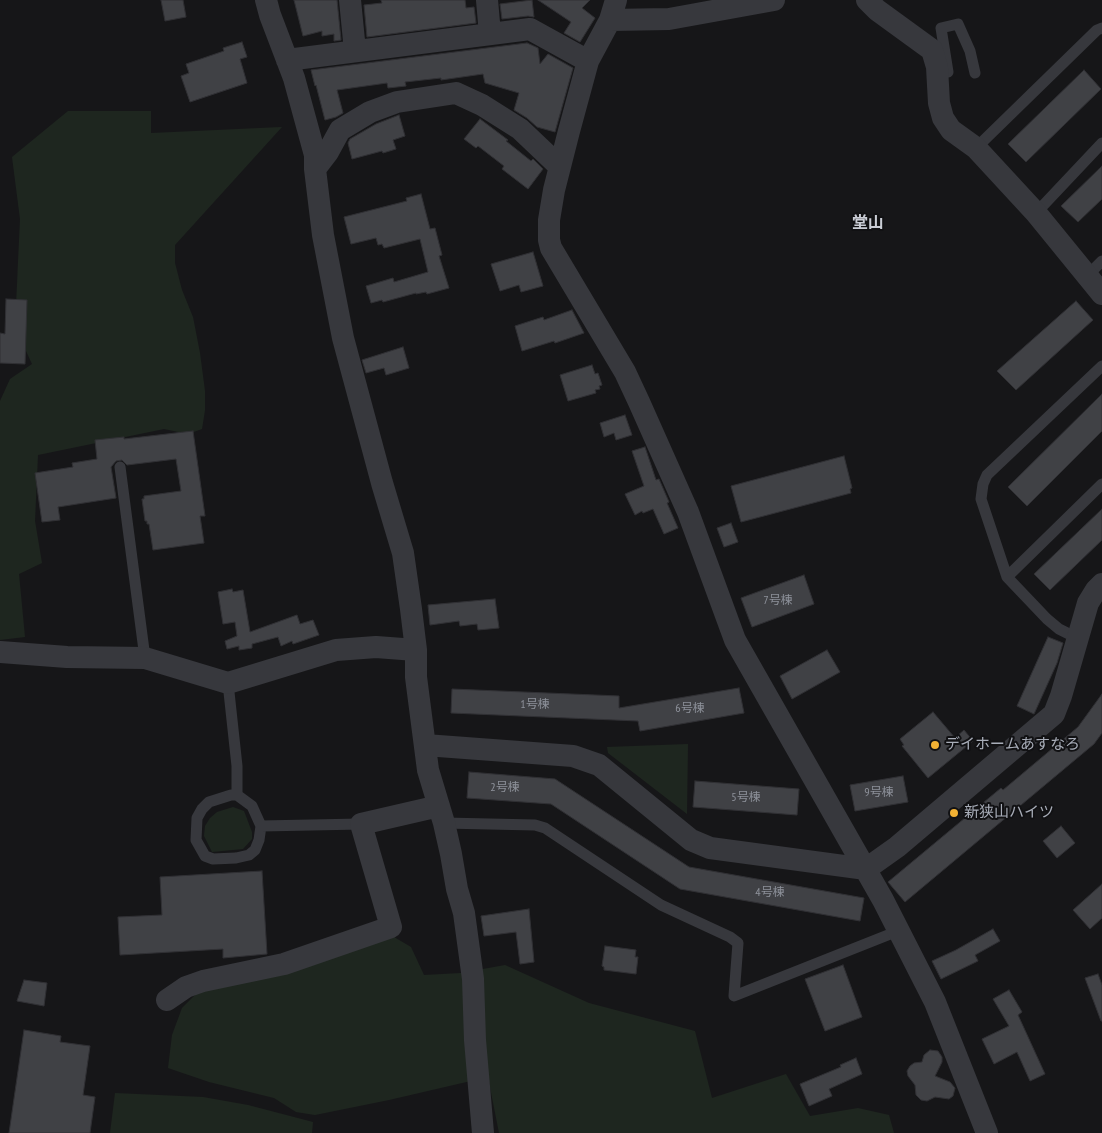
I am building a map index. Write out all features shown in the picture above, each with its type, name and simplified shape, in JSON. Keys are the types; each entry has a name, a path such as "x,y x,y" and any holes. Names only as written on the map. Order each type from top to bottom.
{"street":[{"path":"266,0 294,78 315,155 323,234 343,338 403,553 416,650 416,677 428,770 442,814 457,889 464,913 473,979 475,1040 483,1133"},
{"path":"350,0 355,51"},
{"path":"487,0 490,34"},
{"path":"774,0 669,19 613,10 588,61 560,167 549,220 549,240 551,248 611,349 639,402 688,512 735,640 866,869 943,1020 987,1133"},
{"path":"867,0 876,10 932,50 937,67 939,103 943,118 951,130 976,148 1036,213 1095,268 1102,294"},
{"path":"287,60 530,29 588,61"},
{"path":"315,169 328,152 340,130 370,112 397,102 456,93 482,105 520,129 560,167"},
{"path":"425,744 573,756 599,765 691,840 710,848 866,869 897,847 1054,714 1088,603 1102,584"},
{"path":"0,652 67,657 145,658 228,683 336,650 376,647 416,650"},
{"path":"167,1000 186,987 203,981 284,964 390,927 361,824 442,814"}],"lane":[{"path":"943,118 948,104 948,68 941,28 958,24 970,51 975,73"},
{"path":"976,148 1100,32"},
{"path":"1036,213 1102,143"},
{"path":"1077,638 1059,629 1047,619 1006,577 981,499 982,484 987,474 1102,366"},
{"path":"120,467 145,658"},
{"path":"1006,577 1102,484"},
{"path":"228,683 237,766 237,795"},
{"path":"237,795 252,806 261,826 255,850 248,855 236,858 213,859 205,856 196,840 197,818 202,809 219,798 237,795"},
{"path":"442,814 545,828 661,904 730,937 738,943 734,996 898,931"},
{"path":"261,826 361,824"}],"shaded area":[{"path":"68,111 151,111 151,133 282,127 175,245 175,263 182,290 193,317 200,353 205,391 202,429 188,434 164,429 38,455 35,521 42,563 19,574 25,637 0,640 0,401 10,379 32,364 15,327 20,219 12,157"},
{"path":"688,744 687,814 608,753 607,747"},
{"path":"233,807 244,811 252,832 252,839 243,849 212,852 204,836 205,826 217,812"},
{"path":"394,937 411,947 424,975 461,973 505,965 589,1003 695,1031 712,1098 786,1074 810,1116 858,1108 889,1115 894,1133 499,1133 488,1077 315,1115 296,1112 274,1098 209,1082 168,1068 172,1035 182,1008 198,992"},
{"path":"115,1093 203,1097 248,1105 313,1122 312,1133 110,1133"}],"building":[{"path":"161,0 183,0 186,17 165,21"},
{"path":"294,0 337,0 341,40 334,41 334,34 322,36 322,31 303,36"},
{"path":"381,0 465,0 466,8 474,7 476,23 367,37 364,5 382,3"},
{"path":"532,0 534,17 502,19 500,4"},
{"path":"538,0 590,0 582,8 595,18 580,42 564,33 571,22"},
{"path":"242,42 247,57 240,59 247,83 190,102 181,76 189,73 186,64 224,51 223,48"},
{"path":"527,43 538,48 540,64 548,54 573,68 555,132 537,127 514,110 519,93 485,83 483,74 441,80 441,78 405,82 406,86 388,88 387,83 337,90 343,113 325,120 311,70"},
{"path":"1084,70 1101,89 1026,162 1008,144"},
{"path":"399,115 405,136 393,140 396,149 352,159 348,143 350,139 376,124"},
{"path":"480,119 508,140 506,141 531,161 533,159 543,169 528,189 502,169 504,166 478,146 476,148 464,139"},
{"path":"1102,166 1102,199 1078,222 1061,206"},
{"path":"421,194 430,229 435,228 442,255 439,256 449,288 427,294 426,292 416,293 383,302 382,300 371,303 366,286 393,278 394,282 428,272 420,239 384,248 382,244 378,245 376,238 351,244 344,217 407,201 406,198"},
{"path":"533,252 543,286 521,292 519,285 500,291 491,264"},
{"path":"6,299 27,300 25,364 0,363 0,333 5,334"},
{"path":"1076,301 1093,320 1016,390 997,371"},
{"path":"572,310 584,333 555,343 554,341 522,351 515,326 543,317 544,320"},
{"path":"403,347 409,368 386,375 384,368 366,373 362,360"},
{"path":"592,365 595,374 598,373 602,385 599,386 600,389 595,390 596,393 568,401 560,375"},
{"path":"1102,394 1102,431 1027,506 1008,487"},
{"path":"625,415 632,435 616,440 614,433 604,437 600,423"},
{"path":"193,431 205,516 200,516 204,543 153,550 149,524 145,521 142,499 144,499 144,496 181,491 176,459 127,465 122,460 116,461 111,467 116,498 58,507 60,520 42,522 35,473 73,467 72,463 97,459 95,440 124,437 124,439"},
{"path":"645,447 656,480 659,479 678,528 664,534 653,509 643,513 642,511 635,515 625,494 644,486 632,451"},
{"path":"844,456 852,488 850,489 851,493 741,522 731,486"},
{"path":"1102,509 1102,540 1050,590 1034,574"},
{"path":"731,523 738,542 724,547 717,528"},
{"path":"804,575 814,604 752,627 741,598"},
{"path":"232,589 233,592 243,590 250,632 297,615 300,624 313,620 319,635 293,644 292,641 281,646 278,637 252,644 252,648 239,650 239,646 227,649 225,641 237,636 235,622 223,624 218,592"},
{"path":"495,599 499,628 478,630 477,624 460,626 459,621 430,625 428,605"},
{"path":"1048,637 1063,643 1057,663 1034,714 1017,706"},
{"path":"827,650 840,672 792,699 780,676"},
{"path":"739,688 744,713 640,731 638,721 451,713 452,689 619,696 619,708"},
{"path":"1102,694 1102,733 1094,744 905,902 888,882 1078,727"},
{"name":"デイホームあすなろ","path":"933,712 955,738 964,730 973,741 928,778 902,746 904,745 900,739"},
{"path":"469,772 555,779 689,867 864,898 860,921 680,889 551,804 467,798"},
{"path":"903,776 908,802 855,811 850,785"},
{"path":"695,781 799,789 797,815 693,807"},
{"path":"1061,826 1075,843 1057,858 1043,841"},
{"path":"262,871 267,954 223,958 223,949 120,955 118,917 162,915 160,877"},
{"path":"1102,884 1102,918 1090,929 1073,910"},
{"path":"529,909 534,962 520,964 516,932 484,936 481,916"},
{"path":"993,929 1000,941 975,955 978,961 941,979 932,961"},
{"path":"605,946 636,950 635,957 638,957 636,974 604,970 602,966"},
{"path":"843,965 862,1017 825,1031 805,979"},
{"path":"1098,974 1102,985 1102,1021 1085,978"},
{"path":"24,980 47,983 44,1006 17,1001"},
{"path":"1009,990 1022,1012 1018,1015 1045,1074 1030,1081 1017,1052 994,1064 982,1039 1009,1026 993,999"},
{"path":"24,1030 61,1036 60,1042 90,1046 83,1095 95,1097 90,1133 9,1133"},
{"path":"930,1050 938,1051 942,1057 942,1062 935,1076 950,1082 955,1088 953,1096 949,1099 935,1097 927,1101 921,1100 916,1095 915,1085 908,1076 907,1071 910,1066 914,1063 922,1062 924,1055"},
{"path":"856,1058 862,1074 829,1089 832,1096 809,1106 800,1084 841,1067 840,1065"}],"place":[{"name":"デイホームあすなろ","path":"935,745"},
{"name":"新狭山ハイツ","path":"954,813"}],"district":[{"name":"堂山","path":"868,223"}]}
